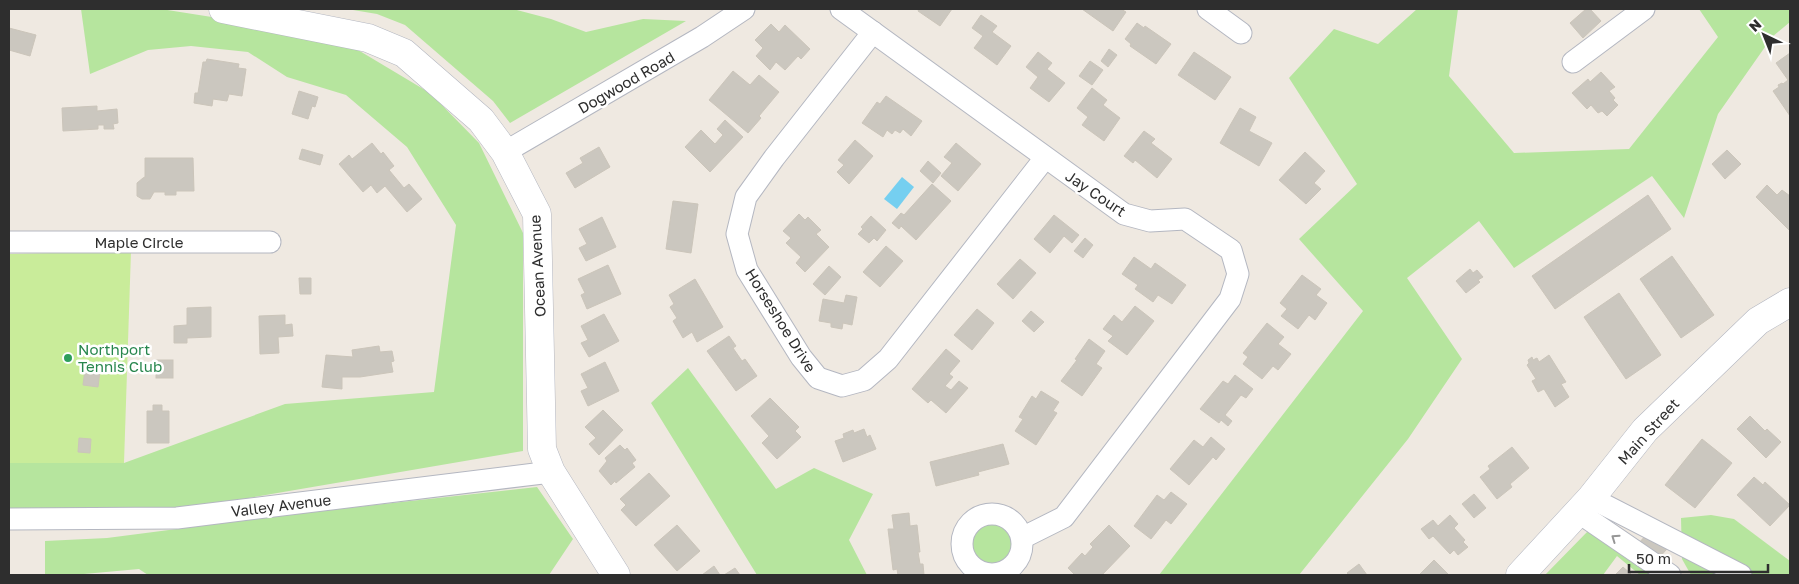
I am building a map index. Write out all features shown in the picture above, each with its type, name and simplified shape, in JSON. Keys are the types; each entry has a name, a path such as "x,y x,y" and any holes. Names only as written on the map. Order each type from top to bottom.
{"main road":[{"name":"Ocean Avenue","path":"223,9 368,38 404,53 481,120 506,152 537,214 542,449 551,472 616,575"},
{"name":"Main Street","path":"1520,575 1585,505 1645,430 1758,321 1790,302"}],"street":[{"name":"Dogwood Road","path":"506,152 702,37 744,9"},
{"name":"Jay Court","path":"841,9 1124,214 1150,221 1185,219 1230,250 1238,274 1230,299 1064,517 1022,538"},
{"path":"1208,9 1241,33"},
{"path":"1573,62 1644,9"},
{"name":"Horseshoe Drive","path":"873,32 774,158 746,197 737,234 747,270 801,357 818,378 842,386 864,380 888,359 1045,158"},
{"name":"Maple Circle","path":"9,242 270,242"},
{"name":"Valley Avenue","path":"9,519 176,518 551,472"},
{"path":"1585,505 1670,575"},
{"path":"1585,505 1741,575"}],"green space":[{"path":"81,9 161,9 268,26 358,50 430,93 479,143 523,233 523,451 173,511 9,513 9,463 124,463 285,404 434,392 456,225 407,147 346,95 287,77 248,52 191,46 148,50 90,74"},
{"path":"347,9 513,9 551,19 586,32 643,19 686,21 510,123 493,101 405,25 377,14"},
{"path":"1417,9 1458,9 1449,76 1514,153 1629,149 1718,37 1699,9 1790,9 1790,22 1772,37 1718,114 1684,218 1652,176 1514,268 1479,221 1407,278 1462,359 1408,439 1299,575 1159,575 1363,311 1299,239 1357,184 1289,78 1334,29 1378,44"},
{"name":"Northport Tennis Club","path":"131,251 124,463 9,463 9,254"},
{"path":"688,368 776,489 814,468 873,494 849,540 867,575 757,575 651,403"},
{"path":"537,487 573,539 549,575 148,575 139,569 73,575 45,575 45,541 107,538 293,514"},
{"path":"1711,515 1734,519 1790,561 1790,575 1691,575 1682,559 1681,518"},
{"path":"993,516 1007,520 1015,528 1019,542 1015,556 1007,564 993,568 979,564 971,556 967,542 971,528 979,520"},
{"path":"1588,531 1671,575 1640,575 1617,556 1603,575 1545,575"}],"water":[{"path":"902,177 914,187 897,209 884,199"}],"building":[{"path":"919,9 952,9 940,26 918,11"},
{"path":"1082,9 1121,9 1126,12 1113,31"},
{"path":"1586,9 1590,9 1601,21 1583,38 1570,23"},
{"path":"981,15 997,26 992,32 1011,46 997,65 974,48 983,36 972,28"},
{"path":"1137,23 1144,28 1145,26 1171,44 1156,64 1130,46 1131,44 1125,39"},
{"path":"771,24 779,32 785,25 810,49 801,59 798,56 785,70 776,62 770,70 756,56 763,48 755,40"},
{"path":"9,28 36,35 30,56 9,50"},
{"path":"1109,49 1117,55 1108,67 1101,61"},
{"path":"1038,52 1052,63 1047,69 1065,83 1049,102 1030,88 1038,77 1026,67"},
{"path":"1194,52 1231,77 1215,100 1178,75"},
{"path":"1790,53 1790,116 1773,91 1779,87 1778,85 1788,80 1776,63"},
{"path":"207,59 239,64 238,68 246,69 242,96 229,94 227,101 213,99 212,106 194,103 195,93 198,93 203,62 206,62"},
{"path":"1090,61 1103,70 1092,85 1079,76"},
{"path":"733,71 750,85 759,75 779,92 748,133 709,100"},
{"path":"1601,72 1615,87 1609,91 1615,98 1613,100 1618,105 1607,116 1602,111 1598,113 1591,105 1587,109 1572,93 1588,79 1590,82"},
{"path":"1092,88 1107,100 1103,105 1120,118 1104,141 1082,125 1088,117 1077,108"},
{"path":"299,91 318,97 315,107 312,106 308,119 292,114"},
{"path":"886,96 922,121 911,136 903,129 900,133 895,130 892,134 887,130 883,137 862,123 877,102 880,104"},
{"path":"97,106 97,111 117,109 118,123 113,124 114,129 104,129 104,125 98,125 98,129 63,131 62,108"},
{"path":"1240,108 1256,117 1249,131 1272,143 1259,166 1220,143"},
{"path":"725,120 743,137 710,172 685,147 701,130 715,144 723,135 717,129"},
{"path":"1144,131 1155,139 1151,143 1172,159 1157,178 1135,160 1133,163 1124,156"},
{"path":"855,140 873,156 849,184 837,172 844,165 838,160"},
{"path":"372,143 381,154 383,152 394,166 389,170 404,188 409,184 422,199 407,212 385,186 377,193 371,185 363,192 339,164 349,155 352,159"},
{"path":"956,143 981,164 958,191 941,176 952,163 944,157"},
{"path":"599,147 610,167 575,188 566,173 583,163 580,158"},
{"path":"302,149 323,155 320,165 299,159"},
{"path":"1727,150 1741,164 1725,179 1712,164"},
{"path":"1305,152 1325,171 1314,183 1321,189 1306,204 1279,180"},
{"path":"145,158 193,158 194,191 176,191 176,195 154,192 150,199 142,199 137,196 137,183 145,177"},
{"path":"928,161 941,173 933,183 920,171"},
{"path":"932,184 951,201 916,240 901,226 899,229 892,223 901,213 904,215"},
{"path":"1767,185 1777,195 1782,190 1790,196 1790,231 1756,197"},
{"path":"1648,195 1671,229 1555,309 1532,276"},
{"path":"673,201 698,204 691,253 666,249"},
{"path":"799,214 805,220 808,217 821,230 816,234 829,247 805,272 796,263 801,257 786,243 791,238 783,231"},
{"path":"1054,215 1079,235 1072,243 1064,236 1050,253 1034,239"},
{"path":"871,216 886,230 877,241 874,238 869,243 858,234 863,229 861,227"},
{"path":"602,217 616,247 586,261 579,248 587,244 579,229"},
{"path":"1085,238 1093,245 1083,258 1074,251"},
{"path":"886,246 903,261 880,287 863,272"},
{"path":"1672,256 1714,315 1681,338 1640,279"},
{"path":"1134,257 1151,269 1155,263 1186,285 1172,304 1158,295 1153,302 1135,289 1138,285 1122,274"},
{"path":"1020,259 1036,273 1013,299 997,284"},
{"path":"608,265 621,294 587,309 581,295 585,293 578,279"},
{"path":"829,266 841,277 825,295 813,284"},
{"path":"1470,269 1473,273 1477,270 1483,277 1478,280 1480,282 1466,293 1456,281"},
{"path":"1302,275 1321,289 1316,295 1327,303 1315,320 1309,315 1298,329 1281,316 1287,309 1280,303"},
{"path":"299,278 311,278 311,294 300,294"},
{"path":"695,279 723,327 697,342 692,332 683,338 673,321 677,318 670,307 674,304 669,295"},
{"path":"1619,293 1661,355 1626,379 1584,317"},
{"path":"846,295 857,297 852,325 843,323 842,329 831,327 831,323 819,321 823,299 844,303"},
{"path":"1135,306 1154,321 1127,355 1108,341 1113,336 1103,329 1114,315 1122,322"},
{"path":"211,307 211,337 187,338 187,343 174,343 174,326 187,325 187,308"},
{"path":"977,309 994,323 972,350 954,335"},
{"path":"1031,311 1044,322 1034,332 1022,321"},
{"path":"604,314 619,341 589,357 581,343 588,340 581,326"},
{"path":"285,315 285,325 292,324 293,336 278,337 279,353 260,354 259,316"},
{"path":"1267,323 1284,337 1278,344 1291,354 1278,370 1273,366 1262,379 1243,364 1248,357 1243,353"},
{"path":"729,336 736,346 733,348 742,361 745,359 757,376 736,391 707,351"},
{"path":"1089,339 1105,351 1096,364 1102,368 1082,396 1061,381 1077,360 1075,359"},
{"path":"379,346 380,352 392,351 394,361 391,362 393,372 360,377 342,377 342,389 322,387 326,355 353,357 352,350"},
{"path":"946,349 960,361 949,374 953,377 945,386 951,390 959,381 968,388 946,413 931,400 928,403 912,389"},
{"path":"1549,355 1566,382 1561,384 1569,397 1555,407 1544,389 1538,392 1532,381 1536,379 1527,365 1529,363 1528,360 1532,357 1533,360 1537,358 1539,362"},
{"path":"156,360 173,360 173,378 156,378"},
{"path":"605,362 619,391 588,406 581,391 588,388 581,374"},
{"path":"85,369 100,371 98,387 83,385"},
{"path":"1235,375 1253,389 1246,398 1241,395 1225,415 1232,421 1228,426 1221,420 1219,423 1200,409 1223,381 1228,384"},
{"path":"1041,391 1059,402 1053,411 1057,413 1036,445 1015,431 1023,419 1019,417 1032,396 1036,399"},
{"path":"770,398 799,427 795,431 801,437 777,459 762,443 769,436 751,416"},
{"path":"153,405 162,405 162,411 169,411 169,443 147,443 147,411 153,411"},
{"path":"603,410 623,430 599,455 589,444 596,438 585,427"},
{"path":"1750,416 1765,431 1767,429 1781,442 1766,458 1737,429"},
{"path":"864,429 867,437 870,435 876,449 843,462 835,441 844,438 843,434 853,430 854,433"},
{"path":"1211,437 1225,449 1216,460 1213,457 1189,485 1170,469 1194,440 1203,447"},
{"path":"79,438 91,439 90,453 78,452"},
{"path":"1702,439 1732,463 1695,508 1665,485"},
{"path":"1003,444 1009,464 978,472 979,475 936,486 930,462"},
{"path":"620,445 625,450 627,448 636,460 632,463 635,467 611,485 599,471 607,461 605,458"},
{"path":"1512,447 1529,468 1510,484 1512,487 1497,499 1480,477 1490,469 1488,466"},
{"path":"649,473 670,496 636,526 621,510 626,505 620,499"},
{"path":"1754,477 1763,485 1765,482 1790,505 1770,526 1737,495"},
{"path":"1171,492 1187,504 1171,524 1166,520 1151,539 1134,526 1157,495 1164,500"},
{"path":"1474,494 1486,508 1474,518 1462,504"},
{"path":"909,513 910,526 917,525 920,552 918,552 920,564 923,564 924,575 898,575 897,569 893,570 888,529 894,529 892,515"},
{"path":"1450,515 1458,524 1454,528 1465,540 1463,542 1468,547 1458,555 1454,550 1450,554 1433,536 1429,539 1421,529 1433,520 1438,526"},
{"path":"677,525 700,551 677,571 654,545"},
{"path":"1109,525 1130,546 1102,575 1075,575 1068,568 1082,553 1085,556 1093,547 1090,544"},
{"path":"1648,533 1667,549 1655,562 1636,546"},
{"path":"1434,560 1449,575 1419,575"},
{"path":"1359,564 1367,575 1349,575 1347,573"},
{"path":"714,566 720,575 702,575"},
{"path":"1623,567 1632,575 1615,575"},
{"path":"735,568 740,575 724,575"}],"place":[{"name":"Northport Tennis Club","path":"68,358"}]}
